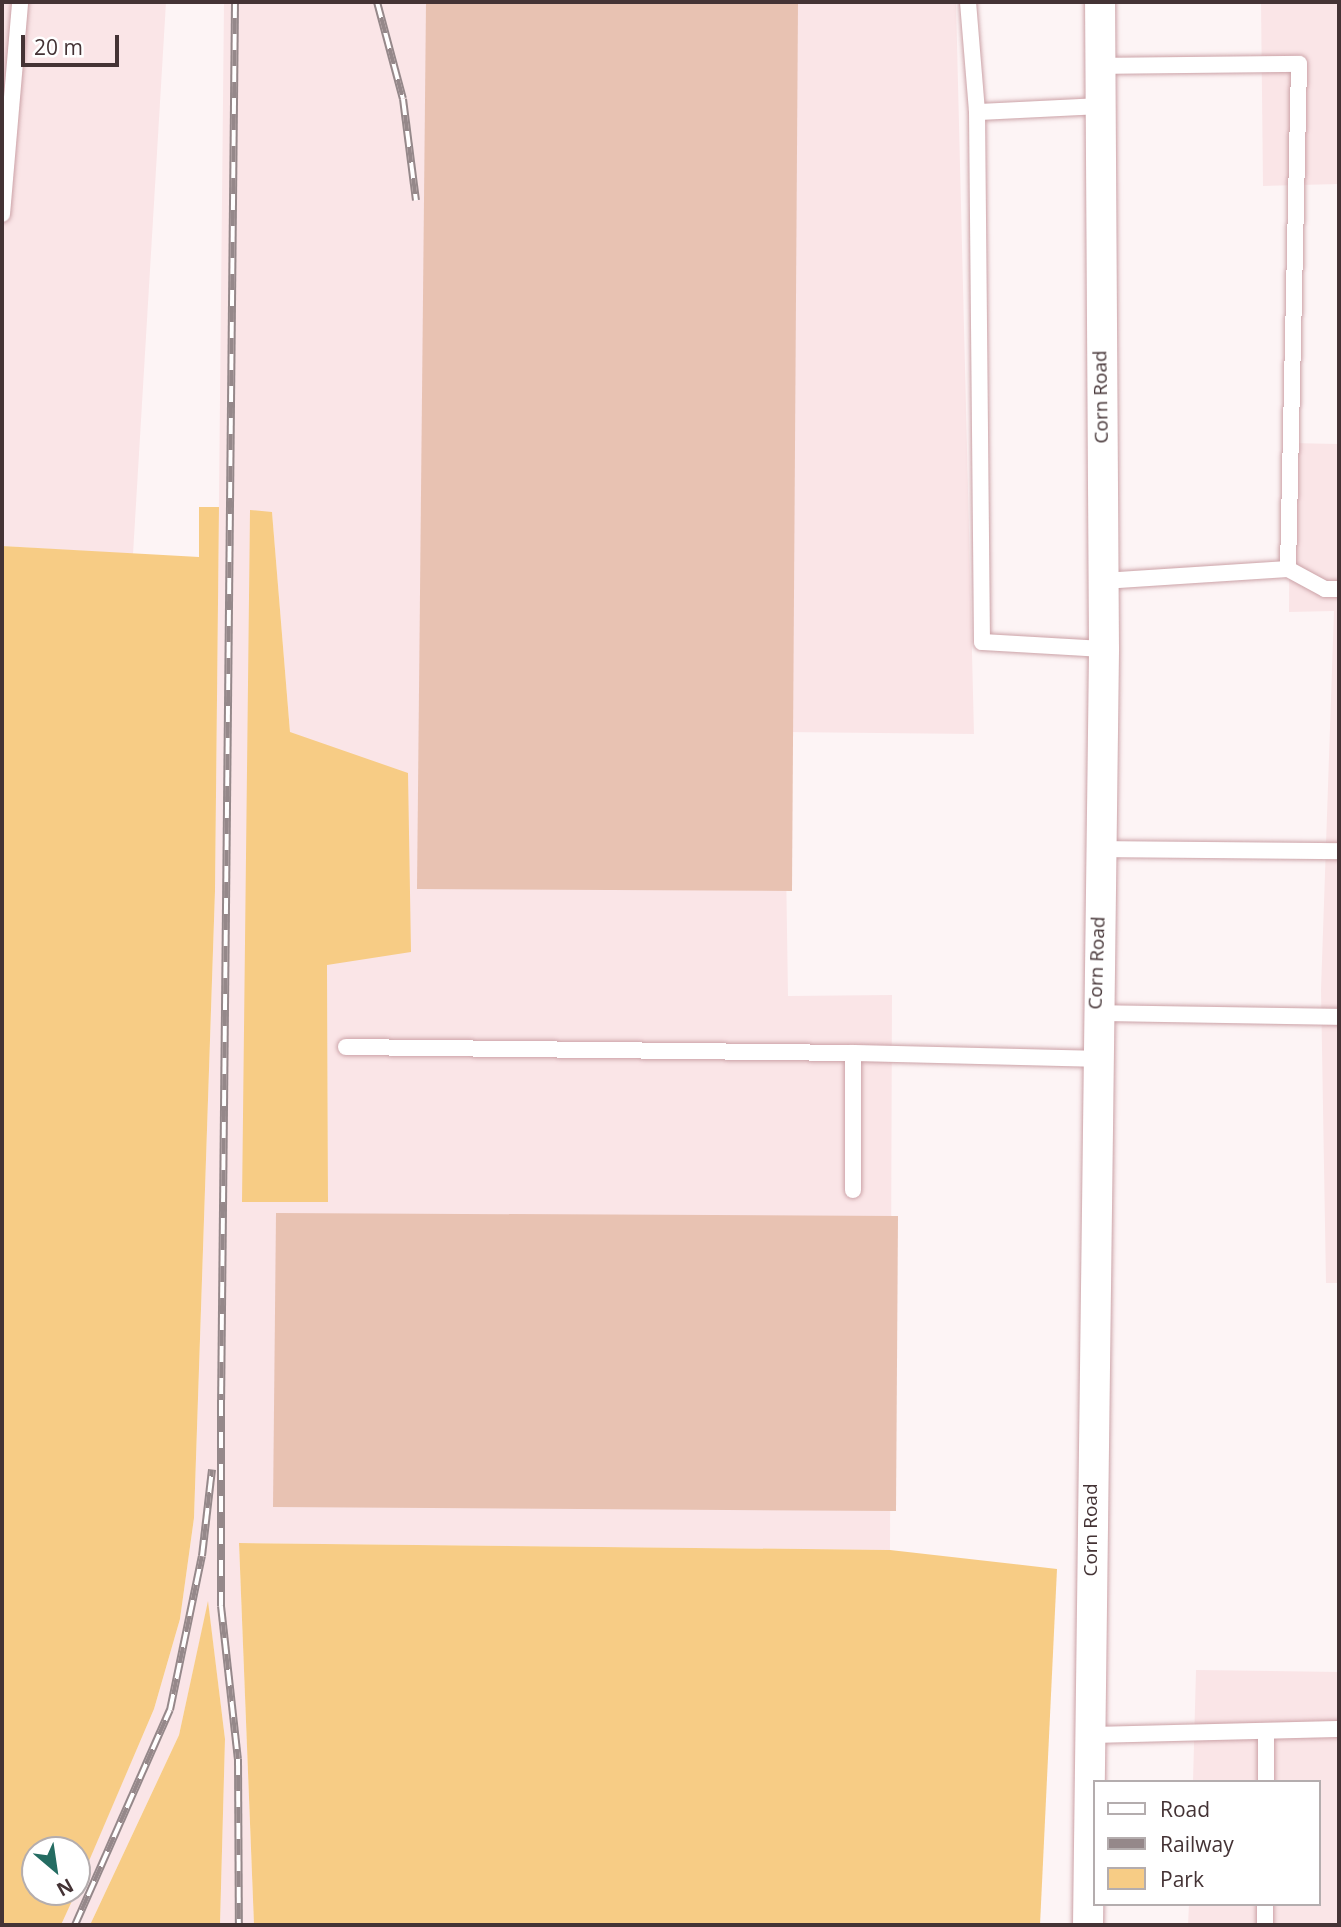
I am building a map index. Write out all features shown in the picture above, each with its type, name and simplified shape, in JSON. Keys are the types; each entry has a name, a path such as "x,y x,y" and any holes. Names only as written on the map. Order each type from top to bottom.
{"street":[{"name":"Corn Road","path":"1088,1925 1095,1059 1104,649 1098,106 1100,2"}],"lane":[{"path":"2,214 20,2"},
{"path":"968,2 977,112 982,642 1104,649"},
{"path":"1098,66 1299,64 1288,569"},
{"path":"977,112 1098,106"},
{"path":"1103,581 1288,569 1325,589 1339,589"},
{"path":"1100,849 1339,851"},
{"path":"1096,1013 1339,1017"},
{"path":"346,1047 1095,1059"},
{"path":"853,1054 853,1191"},
{"path":"1090,1735 1339,1729"},
{"path":"1266,1732 1266,1780"},
{"path":"1265,1906 1265,1925"}],"shaded area":[{"path":"2,2 166,2 133,554 2,546"},
{"path":"224,2 956,2 974,734 784,732 788,996 892,995 890,1550 239,1543 254,1925 220,1925 225,1739 208,1603 179,1735 90,1925 61,1925 69,1906 91,1906 91,1855 154,1709 180,1619 194,1518 215,891","holes":["250,511 272,513 290,732 327,965 328,1202 249,958"]},
{"path":"1261,2 1339,2 1339,184 1263,186"},
{"path":"1290,443 1339,444 1339,1283 1326,1283 1321,990 1334,611 1289,612"},
{"path":"1196,1670 1339,1672 1339,1925 1188,1925 1189,1906 1320,1906 1320,1780 1193,1780"}],"green space":[{"path":"199,507 219,507 215,891 194,1518 180,1619 154,1709 91,1856 91,1836 21,1836 21,1906 70,1906 61,1925 2,1925 2,546 199,557"},
{"path":"250,510 272,512 290,732 408,773 411,952 327,965 328,1202 242,1202"},
{"path":"239,1543 890,1550 1057,1569 1040,1925 254,1925"},
{"path":"208,1601 225,1739 220,1925 90,1925 179,1735"}],"building":[{"path":"426,2 798,2 792,891 417,889"},
{"path":"276,1213 898,1216 896,1511 273,1507"}],"railway":[{"path":"235,2 221,1606 238,1759 239,1925"},
{"path":"377,2 403,99 416,200"},
{"path":"75,1925 170,1710 202,1556 212,1470"}]}
